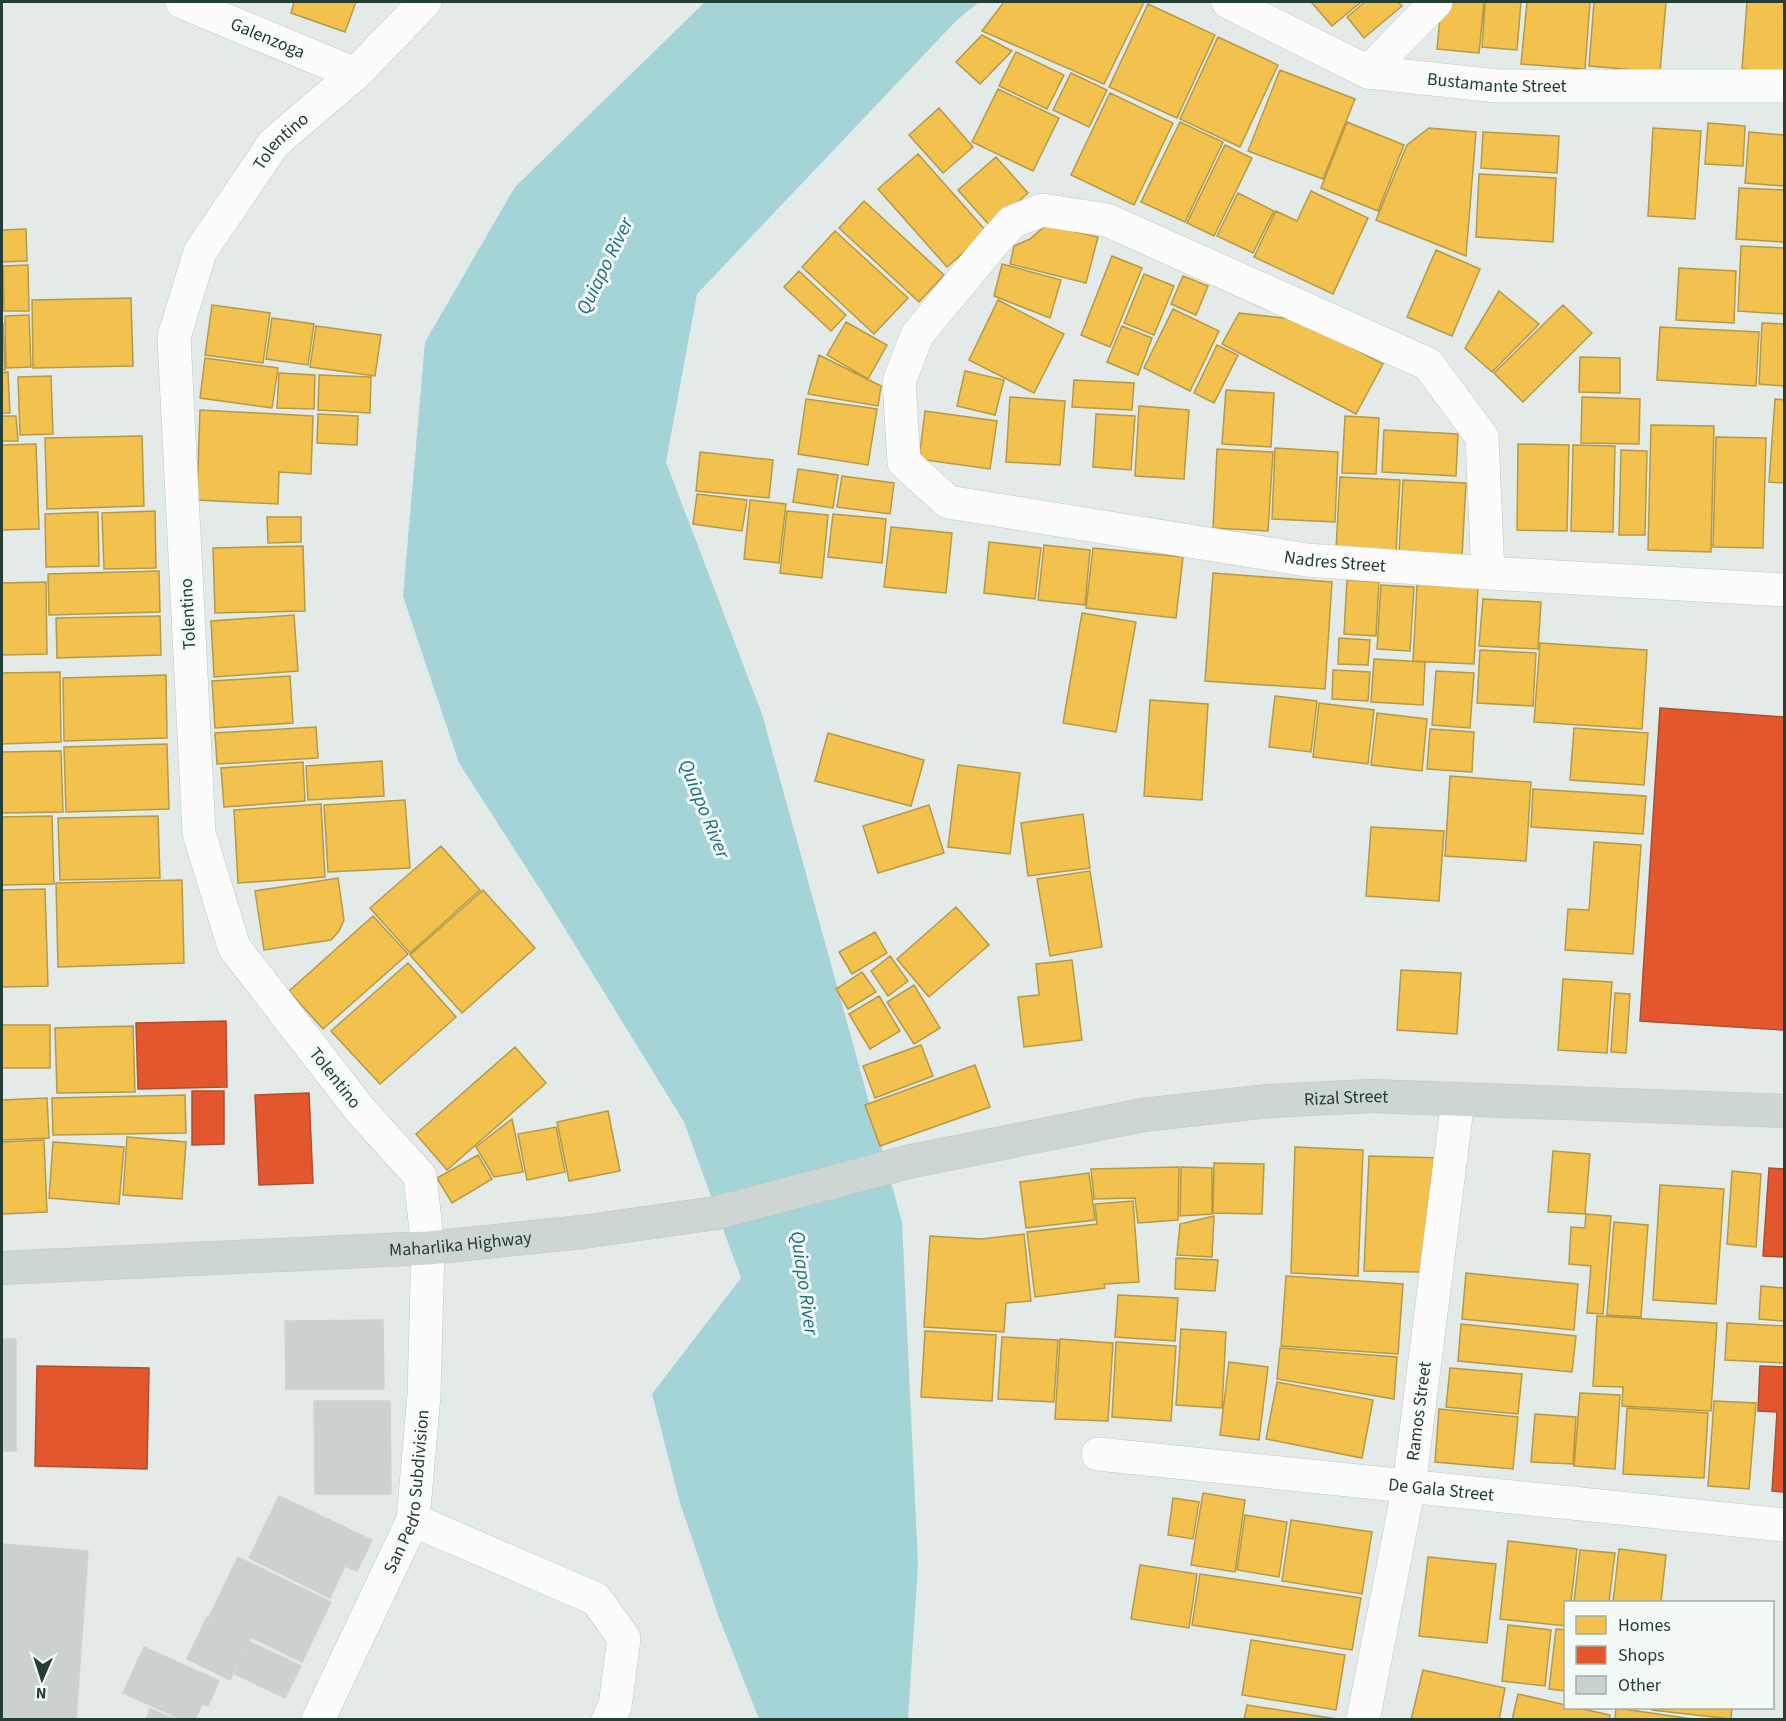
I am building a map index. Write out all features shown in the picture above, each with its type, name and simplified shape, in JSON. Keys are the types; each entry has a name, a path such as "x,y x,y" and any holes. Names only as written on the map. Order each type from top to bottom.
{"main road":[{"name":"Rizal Street","path":"912,1161 1143,1115 1268,1101 1371,1096 1785,1111"},
{"name":"Maharlika Highway","path":"2,1268 428,1248 582,1232 716,1213 912,1161"}],"street":[{"name":"Galenzoga","path":"182,2 355,74"},
{"name":"Tolentino","path":"425,2 355,74 274,143 200,252 174,337 199,833 234,947 361,1111 420,1176 428,1248"},
{"name":"Bustamante Street","path":"1228,2 1368,72 1497,86 1785,86"},
{"path":"1368,72 1436,2"},
{"name":"Nadres Street","path":"1488,573 1482,437 1428,364 1107,220 1042,210 1012,222 917,335 899,382 904,462 948,502 1307,560 1488,573 1785,590"},
{"name":"Ramos Street","path":"1363,1719 1409,1486 1458,1100"},
{"name":"San Pedro Subdivision","path":"318,1719 413,1520 424,1395 428,1248"},
{"name":"De Gala Street","path":"1098,1454 1785,1526"},
{"path":"413,1520 596,1599 624,1638 615,1706 608,1719"}],"water":[{"name":"Quiapo River","path":"705,2 979,2 957,20 697,294 666,462 762,714 902,1222 918,1564 908,1719 759,1719 718,1615 680,1503 652,1394 741,1278 684,1122 554,911 459,763 403,596 425,342 515,187"}],"building: Homes":[{"path":"294,2 356,2 345,32 291,13"},
{"path":"1004,2 1144,2 1104,84 982,31"},
{"path":"1311,2 1361,2 1332,26"},
{"path":"1365,2 1398,2 1402,6 1364,38 1347,17"},
{"path":"1454,2 1484,2 1479,53 1437,49 1440,18"},
{"path":"1485,2 1521,2 1517,50 1482,47"},
{"path":"1527,2 1590,2 1585,69 1521,64"},
{"path":"1594,2 1666,2 1660,72 1589,66"},
{"path":"1747,2 1784,2 1784,72 1742,69"},
{"path":"1148,4 1215,35 1177,118 1109,87"},
{"path":"982,35 1012,51 980,84 956,62"},
{"path":"1218,37 1278,65 1240,147 1180,119"},
{"path":"1016,52 1064,75 1047,109 999,86"},
{"path":"1280,70 1355,99 1323,179 1248,151"},
{"path":"1071,73 1107,90 1089,127 1053,110"},
{"path":"998,89 1059,118 1033,171 972,142"},
{"path":"1110,93 1173,123 1134,205 1071,175"},
{"path":"939,108 973,147 943,173 909,135"},
{"path":"1180,122 1223,142 1185,222 1141,202"},
{"path":"1347,122 1404,145 1378,211 1321,188"},
{"path":"1708,123 1745,126 1743,166 1705,164"},
{"path":"1429,128 1476,132 1466,256 1376,220 1407,145"},
{"path":"1653,128 1701,131 1695,219 1648,216"},
{"path":"1483,132 1559,136 1557,173 1481,168"},
{"path":"1749,132 1784,135 1784,186 1745,183"},
{"path":"1225,145 1252,158 1214,236 1187,223"},
{"path":"918,154 987,232 947,267 878,189"},
{"path":"996,157 1028,193 990,226 958,190"},
{"path":"1479,174 1556,178 1553,242 1476,237"},
{"path":"1739,188 1784,190 1784,242 1736,239"},
{"path":"1311,191 1368,218 1333,294 1254,257 1276,211 1297,221"},
{"path":"1238,193 1274,211 1253,253 1217,236"},
{"path":"864,201 944,275 919,302 839,228"},
{"path":"1046,225 1098,237 1086,283 1010,264 1014,246 1030,239"},
{"path":"26,229 27,261 2,262 2,230"},
{"path":"835,231 908,298 874,334 802,267"},
{"path":"1741,246 1784,248 1784,314 1738,311"},
{"path":"1436,250 1480,269 1452,336 1407,317"},
{"path":"1112,256 1142,268 1110,347 1081,335"},
{"path":"1002,264 1061,280 1050,318 994,296"},
{"path":"28,265 29,311 4,311 3,266"},
{"path":"1679,268 1736,271 1734,323 1676,320"},
{"path":"799,271 846,315 831,331 784,287"},
{"path":"1144,274 1174,286 1154,335 1124,323"},
{"path":"1183,276 1208,286 1196,315 1171,304"},
{"path":"1499,291 1539,324 1492,372 1465,348"},
{"path":"131,298 133,366 33,368 32,300"},
{"path":"998,300 1064,334 1034,393 969,360"},
{"path":"212,305 270,313 263,363 205,355"},
{"path":"1563,305 1592,333 1523,402 1494,373"},
{"path":"1173,309 1219,331 1190,391 1144,368"},
{"path":"1239,313 1300,320 1383,364 1356,414 1222,344"},
{"path":"29,315 31,367 6,368 5,316"},
{"path":"272,318 314,324 308,365 266,359"},
{"path":"846,322 887,345 868,379 827,355"},
{"path":"3,323 5,370 2,370"},
{"path":"1762,323 1784,324 1784,386 1759,384"},
{"path":"316,326 381,335 375,376 310,367"},
{"path":"1122,326 1152,338 1138,375 1107,362"},
{"path":"1660,327 1759,332 1756,386 1657,380"},
{"path":"1217,345 1238,355 1214,403 1194,393"},
{"path":"819,355 881,386 878,406 808,394"},
{"path":"1580,357 1620,358 1620,393 1579,392"},
{"path":"205,358 278,368 272,408 200,398"},
{"path":"965,371 1004,380 995,415 957,406"},
{"path":"8,372 10,413 2,413 2,373"},
{"path":"279,373 315,375 314,409 277,408"},
{"path":"319,375 371,377 370,413 318,410"},
{"path":"51,376 53,434 20,435 18,377"},
{"path":"1074,380 1134,383 1132,410 1072,407"},
{"path":"1226,390 1274,393 1271,447 1222,444"},
{"path":"1010,397 1065,401 1060,465 1006,462"},
{"path":"1582,397 1640,399 1639,444 1581,443"},
{"path":"806,399 877,409 868,465 798,454"},
{"path":"1775,399 1784,400 1784,483 1769,482"},
{"path":"1139,406 1189,410 1184,479 1135,476"},
{"path":"200,410 313,416 311,474 279,472 278,504 197,500"},
{"path":"925,411 997,421 990,469 919,459"},
{"path":"318,414 358,416 357,445 317,443"},
{"path":"1096,414 1135,416 1131,470 1093,467"},
{"path":"2,416 16,416 18,441 2,441"},
{"path":"1345,416 1379,418 1376,474 1342,473"},
{"path":"1651,425 1714,426 1711,552 1648,550"},
{"path":"1384,430 1458,434 1456,476 1382,472"},
{"path":"142,436 144,506 47,509 45,438"},
{"path":"1716,437 1766,438 1763,548 1713,547"},
{"path":"36,444 39,529 2,530 2,445"},
{"path":"1518,444 1569,445 1567,531 1517,530"},
{"path":"1573,445 1615,446 1613,532 1571,531"},
{"path":"1275,448 1338,452 1335,522 1272,519"},
{"path":"1217,449 1273,452 1268,531 1213,528"},
{"path":"1621,450 1647,451 1645,535 1619,535"},
{"path":"700,452 773,460 769,498 696,491"},
{"path":"798,469 838,475 833,508 793,502"},
{"path":"842,476 894,483 890,514 837,507"},
{"path":"1340,477 1400,480 1396,552 1336,549"},
{"path":"1403,480 1466,483 1462,556 1399,553"},
{"path":"697,494 747,500 742,531 693,524"},
{"path":"750,500 786,504 779,563 744,559"},
{"path":"155,511 156,568 104,569 102,513"},
{"path":"787,511 828,515 822,578 780,573"},
{"path":"98,512 99,566 46,567 45,514"},
{"path":"833,514 886,519 882,563 828,557"},
{"path":"267,517 301,517 301,542 268,543"},
{"path":"891,527 952,533 946,593 884,587"},
{"path":"989,542 1041,548 1035,599 984,593"},
{"path":"1044,545 1090,550 1085,605 1038,600"},
{"path":"303,546 305,611 215,613 213,548"},
{"path":"1093,548 1183,557 1176,618 1086,608"},
{"path":"159,571 160,612 49,615 48,574"},
{"path":"1213,573 1332,582 1325,689 1205,681"},
{"path":"1347,580 1379,582 1376,636 1344,634"},
{"path":"46,582 47,654 2,655 2,583"},
{"path":"1417,584 1478,587 1474,664 1413,661"},
{"path":"1381,585 1414,587 1410,651 1377,649"},
{"path":"1483,599 1541,602 1538,649 1479,646"},
{"path":"1082,613 1136,622 1116,732 1063,723"},
{"path":"294,615 298,671 214,677 211,621"},
{"path":"160,616 161,655 57,658 56,618"},
{"path":"1339,638 1370,640 1368,665 1338,664"},
{"path":"1540,643 1647,650 1642,729 1534,722"},
{"path":"1480,650 1536,653 1533,706 1477,703"},
{"path":"1374,659 1425,662 1423,705 1371,702"},
{"path":"1333,670 1370,672 1368,701 1332,699"},
{"path":"1436,671 1474,673 1470,728 1432,725"},
{"path":"60,672 61,742 2,744 2,673"},
{"path":"166,675 167,738 64,741 63,678"},
{"path":"290,676 293,723 215,728 212,681"},
{"path":"1275,696 1317,701 1311,752 1269,747"},
{"path":"1150,700 1208,704 1202,800 1144,796"},
{"path":"1319,703 1374,710 1368,764 1313,757"},
{"path":"1377,713 1427,719 1422,771 1371,765"},
{"path":"316,727 318,758 217,764 215,733"},
{"path":"1574,728 1648,733 1644,785 1570,780"},
{"path":"1430,729 1474,732 1472,772 1427,769"},
{"path":"828,733 924,760 911,806 815,781"},
{"path":"167,744 169,809 66,812 64,747"},
{"path":"61,751 63,812 2,813 2,752"},
{"path":"382,761 384,796 308,800 306,766"},
{"path":"303,762 305,801 224,807 221,768"},
{"path":"958,765 1020,773 1010,854 948,847"},
{"path":"1450,776 1531,782 1526,861 1445,856"},
{"path":"1533,789 1646,796 1643,834 1531,827"},
{"path":"405,800 410,868 328,872 324,805"},
{"path":"321,804 325,877 238,883 234,810"},
{"path":"929,805 944,853 878,873 863,826"},
{"path":"1083,814 1090,868 1028,876 1021,823"},
{"path":"52,816 54,884 2,885 2,817"},
{"path":"158,816 160,878 60,880 58,818"},
{"path":"1371,827 1444,831 1439,901 1366,896"},
{"path":"1594,842 1641,845 1633,954 1565,950 1568,909 1589,910"},
{"path":"441,846 480,890 410,953 370,908"},
{"path":"1090,871 1102,947 1050,956 1037,879"},
{"path":"338,878 344,920 339,931 331,940 264,950 255,891"},
{"path":"182,880 184,963 58,967 56,883"},
{"path":"45,889 48,986 2,987 2,890"},
{"path":"483,890 535,948 462,1013 410,955"},
{"path":"956,907 989,945 929,997 897,959"},
{"path":"373,916 408,954 323,1029 289,991"},
{"path":"875,932 887,953 852,974 839,952"},
{"path":"890,956 908,981 888,996 871,971"},
{"path":"1072,960 1082,1040 1024,1047 1018,997 1039,995 1036,964"},
{"path":"408,963 456,1017 380,1084 331,1031"},
{"path":"1401,970 1461,973 1457,1034 1397,1030"},
{"path":"862,972 876,992 848,1009 836,989"},
{"path":"1563,979 1612,982 1607,1053 1558,1050"},
{"path":"914,985 940,1028 914,1044 887,1002"},
{"path":"1615,993 1630,994 1626,1053 1611,1052"},
{"path":"879,996 900,1031 870,1049 849,1014"},
{"path":"2,1025 50,1025 50,1068 2,1068"},
{"path":"133,1026 135,1092 57,1093 55,1028"},
{"path":"921,1045 933,1076 875,1098 863,1066"},
{"path":"515,1047 546,1083 447,1170 416,1134"},
{"path":"975,1065 990,1107 880,1146 865,1105"},
{"path":"185,1095 186,1133 53,1135 52,1098"},
{"path":"47,1098 49,1138 2,1140 2,1100"},
{"path":"608,1111 620,1171 569,1181 557,1122"},
{"path":"512,1119 523,1172 494,1177 476,1147"},
{"path":"556,1127 565,1172 527,1180 518,1134"},
{"path":"127,1137 186,1142 182,1199 123,1195"},
{"path":"44,1140 47,1212 2,1214 2,1142"},
{"path":"53,1142 124,1147 119,1204 49,1198"},
{"path":"1295,1147 1363,1150 1358,1276 1291,1273"},
{"path":"1553,1151 1590,1154 1585,1214 1548,1212"},
{"path":"478,1155 492,1179 452,1203 437,1178"},
{"path":"1369,1156 1442,1158 1428,1255 1419,1272 1364,1271"},
{"path":"1214,1163 1264,1164 1262,1214 1213,1213"},
{"path":"1179,1167 1178,1220 1138,1223 1135,1198 1094,1199 1091,1169"},
{"path":"1181,1167 1212,1168 1212,1214 1180,1216"},
{"path":"1732,1171 1761,1174 1756,1247 1727,1244"},
{"path":"1089,1173 1095,1220 1026,1228 1020,1182"},
{"path":"1660,1185 1724,1189 1716,1304 1653,1300"},
{"path":"1133,1201 1139,1282 1104,1284 1105,1288 1035,1297 1027,1232 1097,1224 1095,1204"},
{"path":"1586,1214 1611,1216 1603,1314 1587,1313 1591,1266 1569,1264 1571,1227 1585,1228"},
{"path":"1214,1216 1212,1257 1177,1255 1180,1224"},
{"path":"1614,1222 1648,1225 1641,1317 1607,1315"},
{"path":"1024,1234 1031,1301 1006,1303 1004,1332 924,1327 930,1236 981,1239"},
{"path":"1176,1258 1218,1260 1215,1291 1175,1289"},
{"path":"1466,1273 1578,1284 1574,1330 1462,1319"},
{"path":"1286,1276 1403,1284 1398,1354 1281,1346"},
{"path":"1761,1286 1784,1288 1784,1321 1759,1319"},
{"path":"1118,1295 1178,1298 1175,1341 1115,1337"},
{"path":"1597,1316 1717,1323 1711,1411 1622,1406 1623,1387 1593,1386"},
{"path":"1727,1323 1784,1326 1784,1363 1725,1360"},
{"path":"1461,1324 1576,1336 1572,1372 1458,1361"},
{"path":"1181,1329 1226,1332 1222,1408 1176,1405"},
{"path":"925,1331 996,1335 992,1401 921,1397"},
{"path":"1002,1337 1058,1340 1054,1402 998,1399"},
{"path":"1060,1339 1113,1343 1108,1421 1055,1419"},
{"path":"1116,1342 1176,1346 1171,1421 1112,1417"},
{"path":"1280,1348 1397,1357 1394,1399 1277,1379"},
{"path":"1229,1362 1268,1367 1259,1440 1220,1435"},
{"path":"1450,1368 1522,1374 1518,1414 1446,1407"},
{"path":"1277,1382 1373,1400 1362,1458 1266,1439"},
{"path":"1580,1393 1620,1395 1615,1469 1574,1466"},
{"path":"1714,1401 1756,1403 1749,1489 1708,1486"},
{"path":"1627,1408 1708,1413 1704,1478 1623,1474"},
{"path":"1439,1409 1518,1417 1513,1469 1435,1462"},
{"path":"1535,1414 1576,1417 1573,1464 1531,1462"},
{"path":"1203,1493 1245,1500 1235,1572 1191,1565"},
{"path":"1173,1498 1199,1502 1193,1539 1168,1535"},
{"path":"1245,1515 1287,1522 1279,1577 1237,1570"},
{"path":"1291,1520 1372,1532 1362,1594 1282,1581"},
{"path":"1508,1541 1577,1549 1571,1601 1564,1601 1564,1626 1500,1619"},
{"path":"1619,1549 1666,1555 1661,1601 1613,1601"},
{"path":"1580,1550 1615,1553 1609,1601 1574,1601"},
{"path":"1428,1557 1496,1564 1487,1643 1419,1636"},
{"path":"1140,1565 1197,1574 1189,1628 1131,1619"},
{"path":"1200,1574 1361,1598 1352,1650 1192,1625"},
{"path":"1508,1625 1551,1630 1545,1686 1502,1681"},
{"path":"1556,1629 1564,1630 1564,1691 1549,1689"},
{"path":"1251,1640 1345,1655 1336,1710 1242,1695"},
{"path":"1423,1670 1505,1688 1499,1720 1411,1720"},
{"path":"1518,1694 1564,1705 1564,1709 1583,1709 1610,1715 1609,1720 1512,1720"},
{"path":"1247,1705 1337,1719 1244,1720"},
{"path":"1616,1709 1623,1709 1700,1720 1615,1720"},
{"path":"1652,1709 1732,1709 1731,1719"}],"building: Shops":[{"path":"1660,708 1784,717 1784,1030 1640,1021"},
{"path":"226,1021 227,1087 138,1089 136,1023"},
{"path":"192,1091 224,1091 224,1144 192,1145"},
{"path":"309,1093 313,1183 259,1185 255,1095"},
{"path":"1769,1168 1784,1169 1784,1257 1763,1256"},
{"path":"37,1366 149,1368 147,1469 35,1466"},
{"path":"1760,1366 1784,1367 1784,1492 1772,1491 1777,1412 1758,1411"}],"building: Other":[{"path":"383,1320 384,1389 286,1389 285,1321"},
{"path":"2,1339 16,1339 16,1451 2,1451"},
{"path":"314,1401 390,1401 391,1494 315,1494"},
{"path":"279,1496 372,1540 357,1571 345,1566 330,1598 249,1558"},
{"path":"2,1544 88,1551 76,1720 2,1720"},
{"path":"238,1557 331,1602 302,1662 209,1617"},
{"path":"207,1617 251,1638 230,1680 187,1659"},
{"path":"250,1642 301,1666 285,1698 235,1674"},
{"path":"144,1647 219,1681 208,1706 202,1704 195,1720 183,1720 123,1693"},
{"path":"150,1709 177,1720 146,1720"}]}
